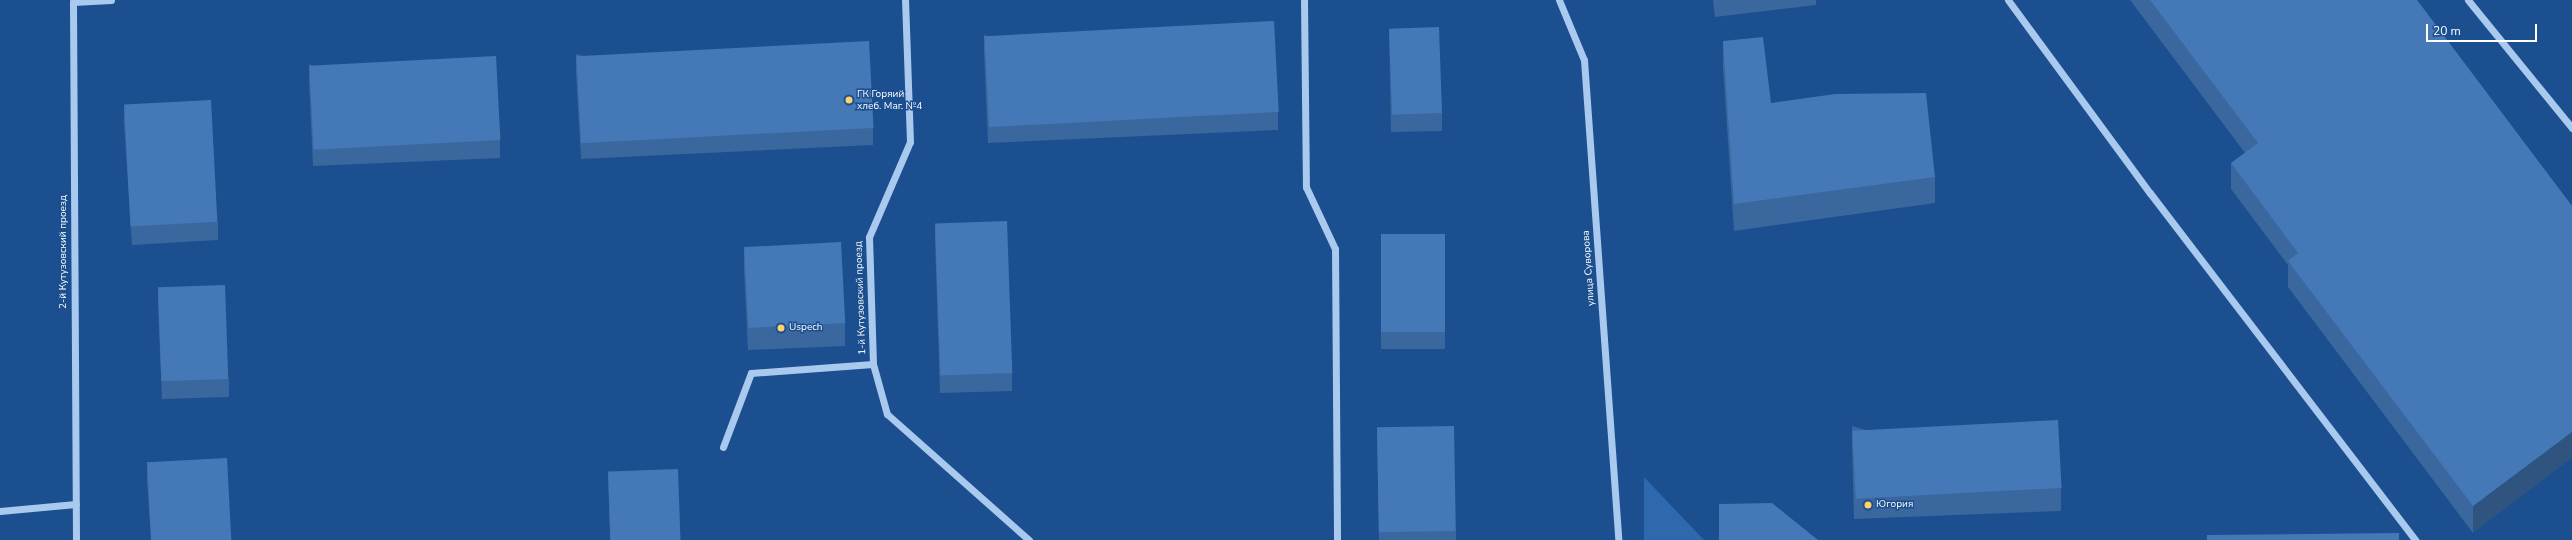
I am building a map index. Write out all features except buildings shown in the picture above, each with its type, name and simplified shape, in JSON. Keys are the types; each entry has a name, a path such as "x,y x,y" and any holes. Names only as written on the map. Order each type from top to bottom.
{"street":[{"name":"2-й Кутузовский проезд","path":"76,540 72,1 116,0"},
{"name":"1-й Кутузовский проезд","path":"904,0 910,142 868,237 873,364 887,414 1029,540"},
{"path":"1304,0 1306,187 1335,249 1337,540"},
{"name":"улица Суворова","path":"1559,0 1584,60 1618,540"},
{"path":"2008,0 2150,193 2415,540"},
{"path":"2468,0 2572,128"},
{"path":"723,447 751,373 873,364"},
{"path":"0,511 76,504"}],"shaded area":[{"path":"1644,477 1704,540 1644,540"}],"place":[{"name":"ГК Горяий хлеб. Маг. №4","path":"849,100"},
{"name":"Uspech","path":"781,328"},
{"name":"Югория","path":"1868,505"}]}
